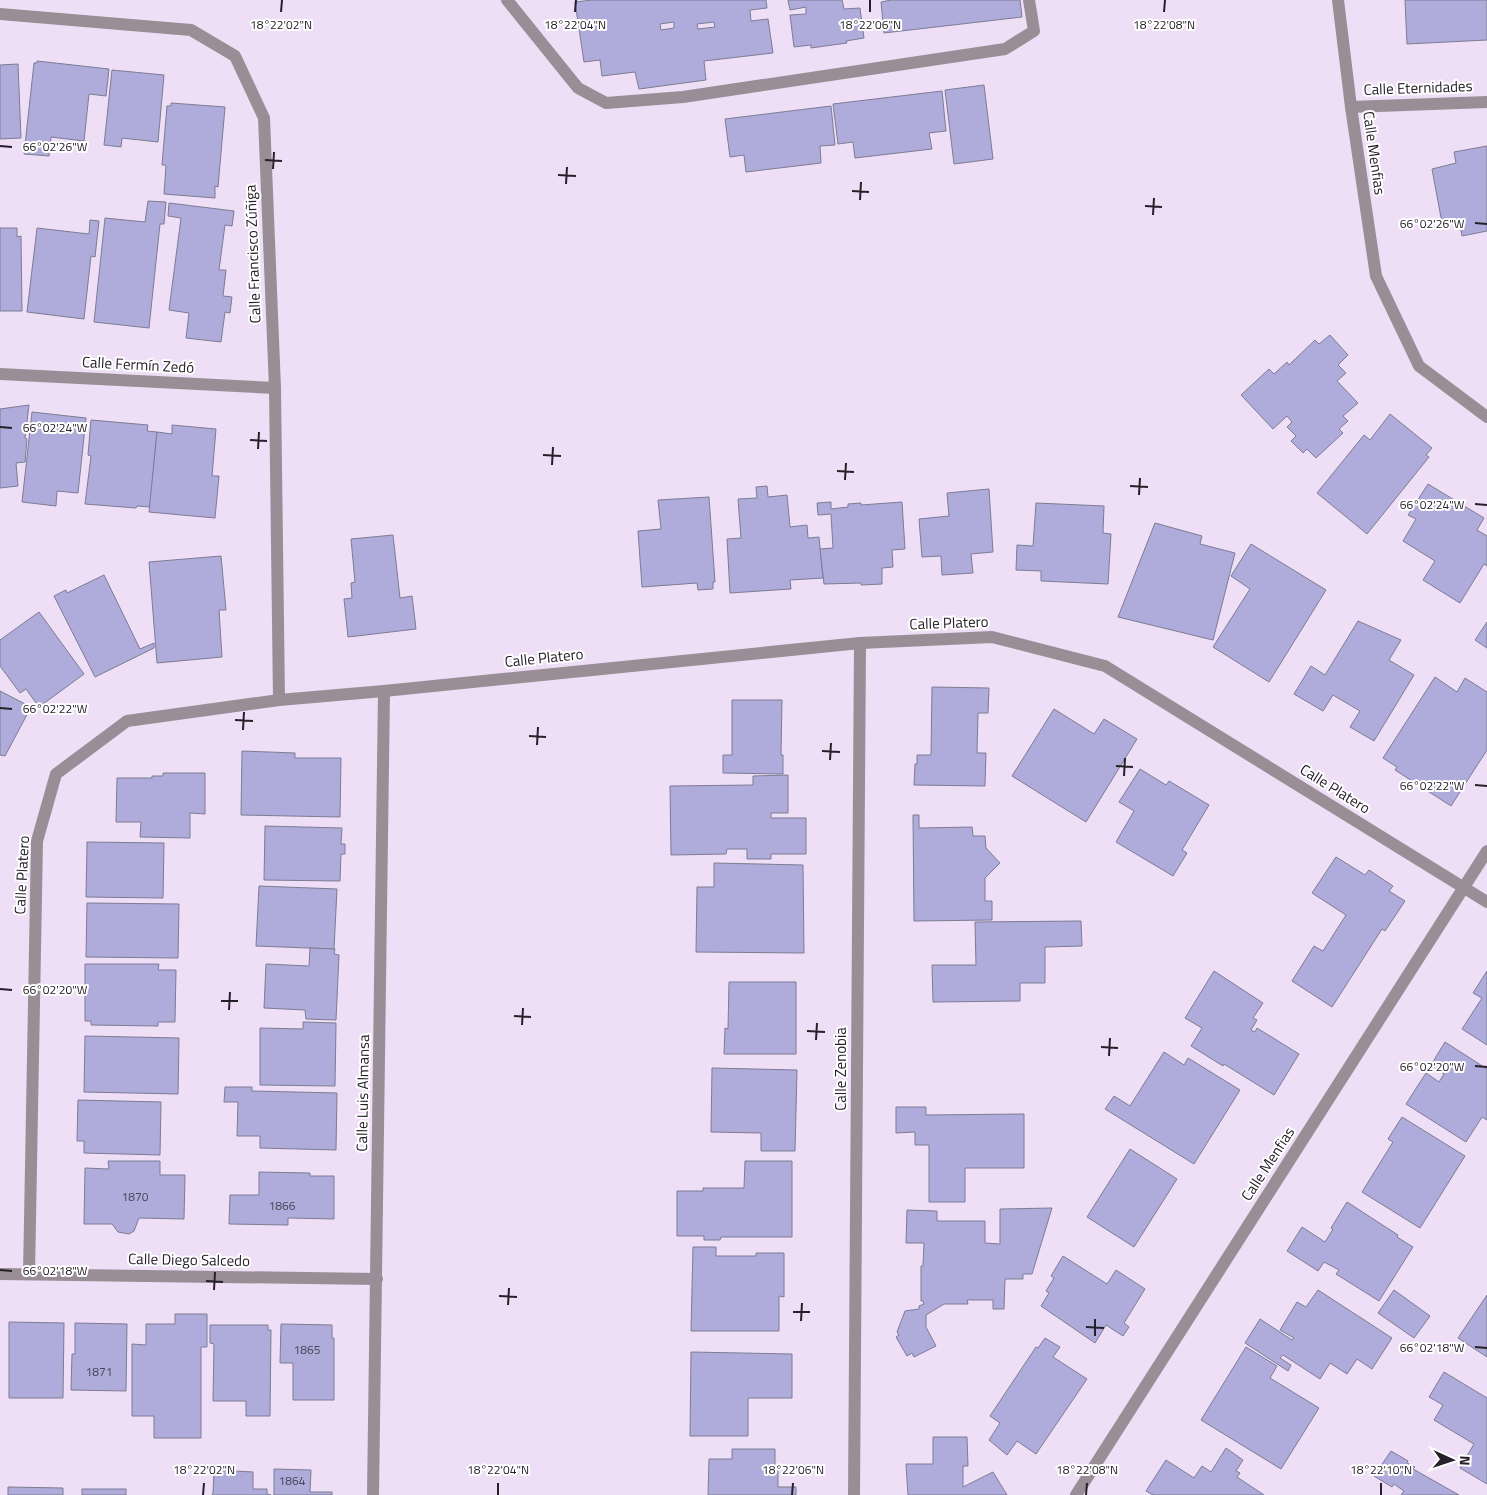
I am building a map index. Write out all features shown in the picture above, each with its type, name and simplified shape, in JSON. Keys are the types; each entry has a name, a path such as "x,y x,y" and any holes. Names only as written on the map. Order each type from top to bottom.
{"street":[{"path":"508,0 578,88 606,103 683,97 1005,49 1034,31 1029,0"},
{"name":"Calle Menfias","path":"1338,0 1351,107 1376,276 1419,366 1487,417"},
{"name":"Calle Francisco Zúñiga","path":"0,14 191,30 235,56 264,118 274,388 279,700"},
{"name":"Calle Eternidades","path":"1351,107 1487,102"},
{"name":"Calle Fermín Zedó","path":"0,374 274,388"},
{"name":"Calle Platero","path":"29,1274 37,841 56,774 127,721 279,700 384,692 860,642 992,637 1105,666 1487,902"},
{"name":"Calle Zenobia","path":"854,1495 860,642"},
{"name":"Calle Luis Almansa","path":"373,1495 384,692"},
{"name":"Calle Menfias","path":"1076,1495 1487,851"},
{"name":"Calle Diego Salcedo","path":"0,1274 377,1279"}],"building":[{"path":"592,0 766,0 767,8 750,10 751,21 768,19 773,53 704,61 706,80 639,89 635,72 602,76 600,60 584,62 575,2","holes":["674,22 674,28 661,30 660,24","714,22 715,27 698,29 697,24"]},
{"path":"788,0 842,0 844,9 860,8 864,38 846,41 847,43 811,48 811,45 794,47 790,15 806,14 806,7 790,10"},
{"path":"891,0 1020,0 1022,17 884,33 881,2"},
{"path":"1405,0 1487,0 1487,40 1407,44"},
{"path":"37,61 109,69 106,96 89,94 84,141 51,137 49,156 24,154 34,63 37,63"},
{"path":"18,64 21,138 0,139 0,65"},
{"path":"112,70 164,75 158,142 122,138 121,147 104,145"},
{"path":"984,85 993,159 954,164 945,90"},
{"path":"942,91 946,131 929,133 932,149 855,158 853,142 838,144 833,104"},
{"path":"171,103 225,107 218,187 215,186 215,198 164,194 166,165 162,165 167,106 171,106"},
{"path":"831,106 835,145 820,146 821,163 746,172 744,155 730,157 725,119"},
{"path":"1487,146 1487,231 1462,236 1459,220 1442,223 1432,169 1456,163 1454,152"},
{"path":"148,201 166,202 164,224 160,224 149,328 94,322 105,218 145,222"},
{"path":"169,203 234,211 232,226 225,225 219,270 226,270 223,296 232,297 230,313 225,312 221,342 186,338 189,313 169,310 181,218 168,216"},
{"path":"90,220 99,221 95,257 91,256 84,319 27,312 37,228 89,234"},
{"path":"0,228 17,228 17,237 21,236 22,311 0,311"},
{"path":"1330,335 1348,355 1338,365 1346,373 1337,381 1358,403 1343,416 1348,421 1339,429 1343,433 1316,458 1307,449 1303,453 1291,441 1296,436 1287,427 1292,422 1287,416 1273,429 1241,395 1269,369 1274,374 1287,362 1289,365 1315,340 1319,344"},
{"path":"29,405 25,438 27,439 25,462 16,463 18,486 0,488 0,409"},
{"path":"32,412 86,418 78,493 57,491 56,506 22,502"},
{"path":"1390,414 1432,448 1426,455 1429,457 1367,534 1317,493 1364,435 1370,440"},
{"path":"91,420 148,425 147,431 157,432 150,507 137,506 136,508 85,504 91,456 88,455"},
{"path":"172,425 216,429 212,476 219,476 215,518 149,512 157,432 172,434"},
{"path":"1428,484 1484,518 1477,530 1487,536 1487,566 1484,564 1460,603 1423,580 1435,561 1403,541 1416,519 1408,515"},
{"path":"767,486 768,497 787,495 790,527 807,525 808,538 819,537 823,578 790,580 791,589 730,593 727,539 741,538 738,499 757,498 756,487"},
{"path":"989,489 993,552 971,554 973,573 942,575 941,556 922,557 919,519 949,516 947,493"},
{"path":"709,497 715,582 713,582 713,589 698,590 697,583 642,587 638,531 661,529 658,500"},
{"path":"831,502 831,509 848,507 848,504 902,502 905,549 892,550 893,567 882,568 882,584 824,584 820,549 833,548 831,514 818,515 817,503"},
{"path":"1036,503 1104,506 1103,533 1111,534 1108,584 1041,581 1041,571 1016,570 1017,545 1033,546"},
{"path":"1155,523 1202,536 1200,544 1235,553 1213,640 1118,617"},
{"path":"393,535 400,598 412,596 416,629 348,637 344,599 352,598 351,583 355,582 351,539"},
{"path":"1251,544 1326,590 1269,682 1213,647 1250,589 1231,576"},
{"path":"221,556 226,610 219,610 222,657 157,663 149,562"},
{"path":"104,575 140,649 154,643 154,648 95,677 54,596 66,590 67,593"},
{"path":"39,612 84,674 39,707 26,689 20,693 0,666 0,640"},
{"path":"1358,621 1401,640 1389,660 1414,675 1374,741 1350,727 1360,711 1333,695 1323,711 1294,694 1311,666 1325,675"},
{"path":"1487,622 1487,648 1475,640"},
{"path":"1435,677 1457,692 1465,678 1487,692 1487,750 1451,806 1395,770 1397,767 1383,758"},
{"path":"932,687 989,688 988,713 978,713 977,753 986,753 985,786 914,785 917,755 931,755"},
{"path":"0,691 31,707 5,756 0,755"},
{"path":"732,700 782,700 781,755 783,755 783,774 723,773 723,755 732,755"},
{"path":"1054,709 1094,734 1104,719 1137,739 1086,822 1012,776"},
{"path":"242,751 295,753 295,758 341,758 340,817 241,815"},
{"path":"1140,769 1166,785 1169,781 1209,805 1182,850 1187,853 1173,876 1116,842 1134,811 1119,802"},
{"path":"163,773 205,773 205,814 190,813 190,838 140,837 141,822 116,822 117,778 152,778 152,776 163,776"},
{"path":"788,775 788,813 771,813 771,818 806,818 806,854 771,854 771,859 747,859 747,849 727,849 726,854 671,855 670,786 753,785 753,776"},
{"path":"913,815 919,815 919,828 972,827 973,836 985,836 986,848 1000,863 985,878 985,901 992,901 992,920 914,921"},
{"path":"265,826 342,828 341,844 345,844 345,854 341,854 340,881 264,880"},
{"path":"87,842 164,843 163,898 86,897"},
{"path":"1336,857 1365,875 1369,870 1393,886 1389,891 1405,901 1385,931 1382,929 1332,1007 1292,981 1314,946 1323,951 1346,915 1312,893"},
{"path":"714,863 803,865 804,953 696,952 697,887 714,887"},
{"path":"259,886 337,889 334,949 256,946"},
{"path":"87,903 179,904 178,958 86,957"},
{"path":"1081,921 1082,946 1045,947 1045,983 1020,983 1020,1001 933,1002 932,965 976,965 975,922"},
{"path":"310,948 335,949 334,954 339,955 336,1020 306,1019 305,1010 264,1008 266,964 309,966"},
{"path":"85,964 159,964 158,970 176,970 175,1022 158,1022 158,1026 91,1025 91,1021 85,1021"},
{"path":"1214,971 1263,1003 1253,1018 1257,1020 1251,1030 1255,1032 1257,1028 1299,1054 1274,1095 1191,1046 1202,1028 1185,1018"},
{"path":"1487,971 1487,1045 1462,1029 1482,998 1473,993"},
{"path":"729,982 796,982 796,1054 724,1054 725,1028 728,1029"},
{"path":"303,1022 336,1023 335,1086 260,1085 260,1028 303,1029"},
{"path":"85,1036 179,1038 178,1094 84,1092"},
{"path":"1445,1042 1487,1069 1487,1120 1482,1117 1466,1142 1406,1104 1426,1073 1439,1082 1444,1074 1431,1065"},
{"path":"1164,1052 1184,1065 1188,1058 1240,1090 1194,1164 1105,1109 1114,1096 1130,1106"},
{"path":"712,1068 797,1070 795,1151 761,1151 761,1133 711,1132"},
{"path":"225,1087 252,1087 252,1091 337,1093 336,1150 260,1148 260,1136 237,1136 238,1102 224,1102"},
{"path":"78,1100 161,1102 160,1155 84,1153 84,1141 77,1141"},
{"path":"896,1107 926,1107 926,1115 1024,1114 1024,1168 965,1168 965,1202 929,1202 929,1145 915,1145 915,1132 896,1133"},
{"path":"1402,1117 1465,1156 1420,1228 1362,1192 1393,1142 1388,1139"},
{"path":"1130,1149 1177,1179 1134,1247 1087,1217"},
{"path":"108,1161 160,1161 160,1175 185,1175 184,1219 139,1218 134,1231 129,1234 118,1232 112,1224 84,1224 85,1168 109,1169"},
{"path":"745,1161 792,1161 792,1237 721,1237 720,1240 704,1240 704,1236 677,1236 677,1191 703,1191 703,1188 744,1188"},
{"path":"259,1172 310,1173 310,1176 334,1176 334,1219 288,1218 288,1225 229,1224 230,1195 259,1195"},
{"path":"1347,1202 1413,1247 1379,1301 1336,1274 1339,1270 1324,1262 1318,1271 1287,1251 1302,1227 1325,1242"},
{"path":"1052,1208 1032,1274 1023,1274 1023,1279 1005,1279 1004,1309 993,1309 993,1300 967,1300 968,1304 944,1304 926,1315 926,1327 936,1346 914,1357 912,1353 907,1356 896,1337 899,1335 897,1332 905,1311 919,1309 919,1306 924,1304 921,1301 921,1266 923,1266 924,1243 906,1243 907,1210 937,1211 937,1221 985,1221 985,1243 1000,1244 1000,1209"},
{"path":"693,1247 716,1247 716,1256 756,1256 756,1253 784,1253 784,1297 779,1296 779,1331 691,1331"},
{"path":"1063,1256 1107,1284 1116,1270 1145,1289 1124,1323 1129,1327 1123,1336 1106,1325 1095,1343 1041,1306 1049,1293 1046,1291 1054,1278 1051,1276"},
{"path":"1318,1290 1392,1338 1372,1369 1357,1359 1347,1374 1330,1363 1320,1379 1283,1355 1280,1358 1291,1365 1288,1371 1245,1343 1260,1319 1292,1340 1294,1338 1280,1330 1297,1302 1306,1307"},
{"path":"1394,1290 1430,1316 1414,1338 1378,1313"},
{"path":"1487,1295 1487,1357 1458,1338"},
{"path":"175,1314 207,1314 207,1347 201,1347 201,1438 154,1438 154,1416 132,1416 132,1344 146,1345 146,1324 175,1324"},
{"path":"9,1322 64,1323 63,1398 9,1398"},
{"path":"75,1323 127,1324 126,1391 71,1390 72,1354 75,1354"},
{"path":"281,1324 332,1325 332,1338 334,1338 334,1400 293,1400 293,1363 280,1363"},
{"path":"210,1325 268,1325 268,1330 271,1330 270,1416 246,1416 246,1401 213,1401 214,1344 210,1343"},
{"path":"1045,1338 1060,1347 1053,1357 1087,1379 1036,1454 1017,1441 1007,1455 989,1440 1000,1423 990,1416 1036,1347 1038,1348"},
{"path":"1246,1347 1277,1366 1270,1378 1319,1408 1281,1469 1201,1420"},
{"path":"691,1352 792,1354 792,1398 748,1398 748,1436 690,1436"},
{"path":"1444,1372 1487,1398 1487,1484 1460,1468 1474,1444 1434,1420 1443,1405 1429,1397"},
{"path":"933,1437 967,1437 968,1466 963,1466 963,1487 993,1472 1007,1495 908,1495 906,1464 933,1464"},
{"path":"1226,1448 1243,1460 1236,1471 1240,1473 1237,1477 1264,1495 1153,1495 1146,1491 1166,1460 1194,1478 1202,1466 1211,1472"},
{"path":"732,1449 775,1449 775,1467 778,1467 778,1487 796,1487 796,1495 708,1495 709,1459 732,1459"},
{"path":"1391,1451 1408,1461 1407,1463 1415,1467 1413,1469 1459,1495 1401,1495 1404,1491 1394,1484 1392,1487 1374,1476"},
{"path":"274,1469 311,1470 310,1492 332,1492 332,1495 274,1495"},
{"path":"214,1470 253,1472 253,1489 267,1489 267,1494 271,1495 212,1495"},
{"path":"8,1487 63,1488 63,1495 8,1495"},
{"path":"82,1489 126,1489 126,1495 82,1495"}]}
